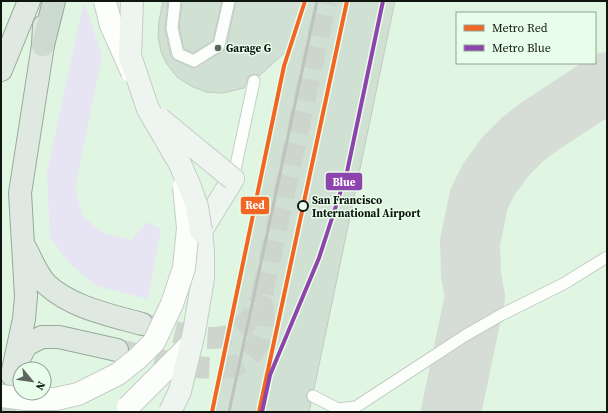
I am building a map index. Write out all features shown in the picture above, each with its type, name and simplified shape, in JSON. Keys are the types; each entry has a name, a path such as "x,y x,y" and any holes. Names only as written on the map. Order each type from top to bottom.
{"highway":[{"path":"43,45 54,1"}],"main road":[{"path":"1,70 29,1"},
{"path":"45,1 43,45 20,194 26,296 24,320 12,375 20,355 26,345 42,337 59,337 117,350"},
{"path":"132,1 130,56 148,109 180,164 190,187 197,207 203,252 203,278 191,344 180,390 170,412"},
{"path":"148,109 233,179 201,231"},
{"path":"21,225 29,255 34,267 46,283 64,296 86,307 142,324"}],"street":[{"path":"1,396 26,399 56,399 78,394 118,374 138,358 154,342 172,304 184,268 188,228 185,192 175,154 127,61 111,25 104,1"},
{"path":"128,407 191,344"}],"lane":[{"path":"175,1 172,28 178,54 194,61 219,45 229,1"},
{"path":"233,179 254,81"},
{"path":"313,396 338,409 352,410 466,335 501,315 565,283 607,257"}],"shaded area":[{"name":"San Francisco International Airport","path":"1,1 607,1 607,412 1,412"},
{"path":"84,1 102,56 75,188 83,217 103,233 132,240 147,222 161,229 148,299 97,286 70,264 50,237 47,173"}],"building":[{"path":"163,1 168,1 165,29 171,56 175,60 194,68 223,51 226,47 236,1 395,1 314,389 309,390 306,396 307,400 311,403 309,412 215,412 291,47 259,76 255,74 249,76 244,88 223,93 206,92 191,86 177,77 167,64 161,52 158,36"},
{"path":"182,1 222,1 213,41 193,53 184,49 179,28"}],"taxiway":[{"path":"451,412 475,297 471,275 470,242 479,199 489,179 505,157 523,139 540,126 607,82"}],"tunnel":[{"path":"262,294 326,1"},
{"path":"123,351 183,365 200,367 230,367 241,363 252,353 262,334 262,294"},
{"path":"143,324 197,337 218,338 227,336 239,329 250,319 256,310 262,295"},
{"path":"5,412 11,378"}],"railway":[{"path":"229,412 317,1"}],"metro line":[{"name":"Red","path":"212,412 284,66 305,1"},
{"name":"Red","path":"259,412 347,1"},
{"name":"Blue","path":"262,412 270,375 319,258 347,172 383,1"}],"place":[{"name":"Garage G","path":"218,48"},
{"name":"San Francisco International Airport","path":"303,206"}]}
